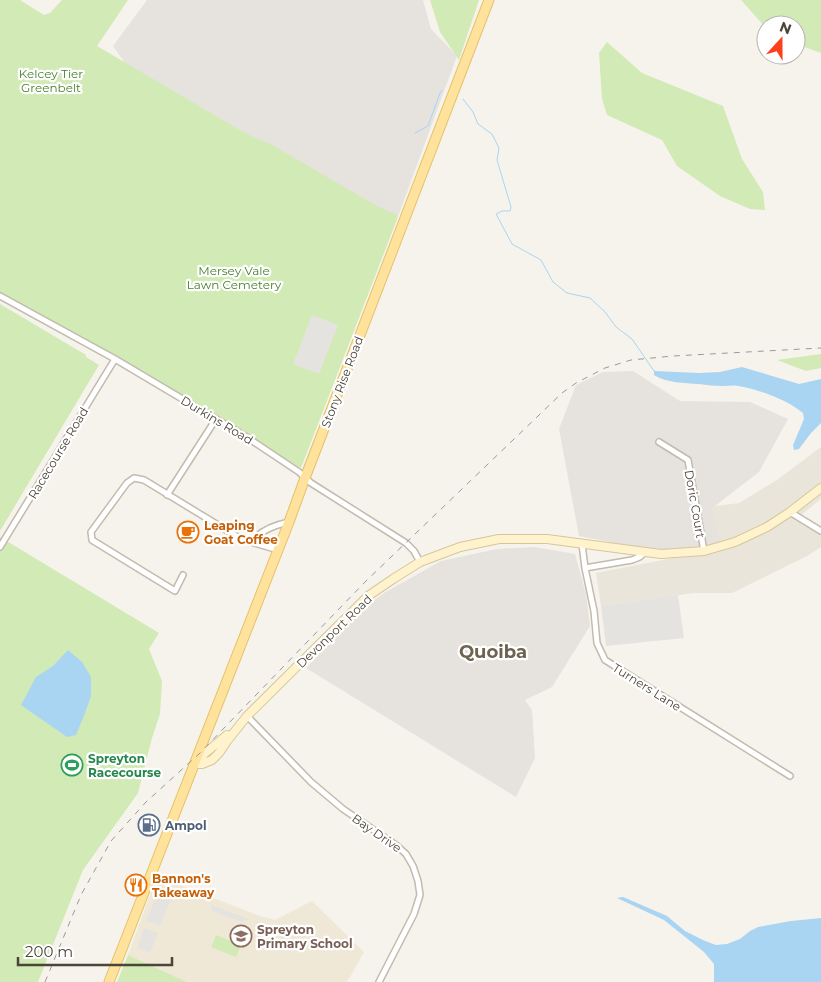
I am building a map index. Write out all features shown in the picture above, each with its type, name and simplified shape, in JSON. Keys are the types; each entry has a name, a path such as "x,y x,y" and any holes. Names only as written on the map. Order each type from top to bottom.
{"main road":[{"name":"Stony Rise Road","path":"110,982 290,522 305,478 489,0"},
{"name":"Devonport Road","path":"195,764 202,764 212,760 245,719 368,596 420,562 460,547 499,539 547,539 661,554 704,551 736,542 767,527 821,488"}],"street":[{"name":"Durkins Road","path":"0,296 115,359 248,438 305,478 406,542 420,562"},
{"name":"Racecourse Road","path":"0,548 115,359"},
{"path":"167,495 216,419"},
{"name":"Doric Court","path":"659,442 688,460 704,551"},
{"path":"183,575 175,591 92,540 91,532 127,483 134,478 144,480 240,539 278,550"},
{"path":"790,512 821,532"},
{"path":"252,542 260,533 280,524 290,522"},
{"name":"Turners Lane","path":"582,544 594,611 597,643 605,660 790,776"},
{"name":"Devonport Road","path":"585,568 632,560 640,557 644,552"},
{"name":"Bay Drive","path":"245,719 311,782 343,809 396,845 406,854 413,866 420,895 414,914 379,982"}],"shaded area":[{"path":"147,0 423,0 431,29 457,56 396,222 125,63 113,46"},
{"path":"312,315 338,325 319,374 293,364"},
{"path":"633,371 680,401 750,402 788,419 759,472 711,509 722,543 681,551 636,547 579,536 559,429 576,385 603,372"},
{"path":"821,447 821,499 801,515 821,528 821,547 807,556 732,593 694,593 601,606 596,573 709,551 709,507 739,503 777,480"},
{"path":"535,547 575,554 586,594 590,626 552,687 525,700 532,710 535,758 516,797 306,668 360,611 384,593 441,561 497,549"},
{"path":"678,595 684,638 606,646 601,606"},
{"name":"Spreyton Primary School","path":"157,876 275,920 312,901 364,952 347,982 187,982 128,955"},
{"path":"160,886 174,892 160,926 146,921"},
{"path":"211,905 249,919 242,922 212,911"},
{"path":"144,928 158,933 150,953 137,948"}],"green space":[{"name":"Mersey Vale Lawn Cemetery","path":"0,0 20,0 44,15 50,13 62,0 128,0 97,46 245,133 272,145 377,206 397,215 396,222 301,468 109,352 0,294"},
{"path":"430,0 479,0 459,60 440,32"},
{"path":"741,0 821,0 821,53 806,48 806,15 756,15 756,17"},
{"path":"607,42 642,73 723,106 742,159 763,192 765,210 750,209 720,196 677,166 662,140 607,115 602,99 599,53"},
{"path":"0,304 86,355 86,357 99,365 0,531"},
{"path":"821,354 821,368 806,371 777,360"},
{"name":"Spreyton Racecourse","path":"0,537 159,633 149,649 162,681 160,714 138,793 83,870 38,982 0,982"},
{"path":"216,935 241,945 236,957 211,947"},
{"path":"128,955 187,982 117,982"}],"water":[{"path":"742,367 799,384 821,379 821,423 799,449 794,450 793,445 804,419 803,413 797,408 763,392 746,387 676,382 664,380 654,375 654,371 699,373 720,372"},
{"path":"68,650 82,662 91,677 91,696 76,735 67,737 21,705 36,677 53,666"},
{"path":"623,897 667,916 685,931 716,945 727,944 740,939 758,927 821,918 821,982 714,982 714,964 704,952 664,920 617,898"}],"waterway":[{"path":"415,133 428,126 442,90"},
{"path":"463,99 473,112 478,124 492,134 499,148 497,160 511,207 510,211 502,211 496,214 512,244 541,260 553,282 567,293 590,298 605,312 616,327 632,339 655,371"}],"railway":[{"path":"45,982 81,895 111,841 146,802 200,753 365,582 562,393 576,383 605,368 631,360 821,348"}],"place":[{"name":"Leaping Goat Coffee","path":"188,532"},
{"name":"Spreyton Racecourse","path":"72,765"},
{"name":"Ampol","path":"149,825"},
{"name":"Bannon's Takeaway","path":"136,885"},
{"name":"Spreyton Primary School","path":"241,936"}],"district":[{"name":"Quoiba","path":"493,652"}],"park label":[{"name":"Kelcey Tier Greenbelt","path":"51,80"}]}
